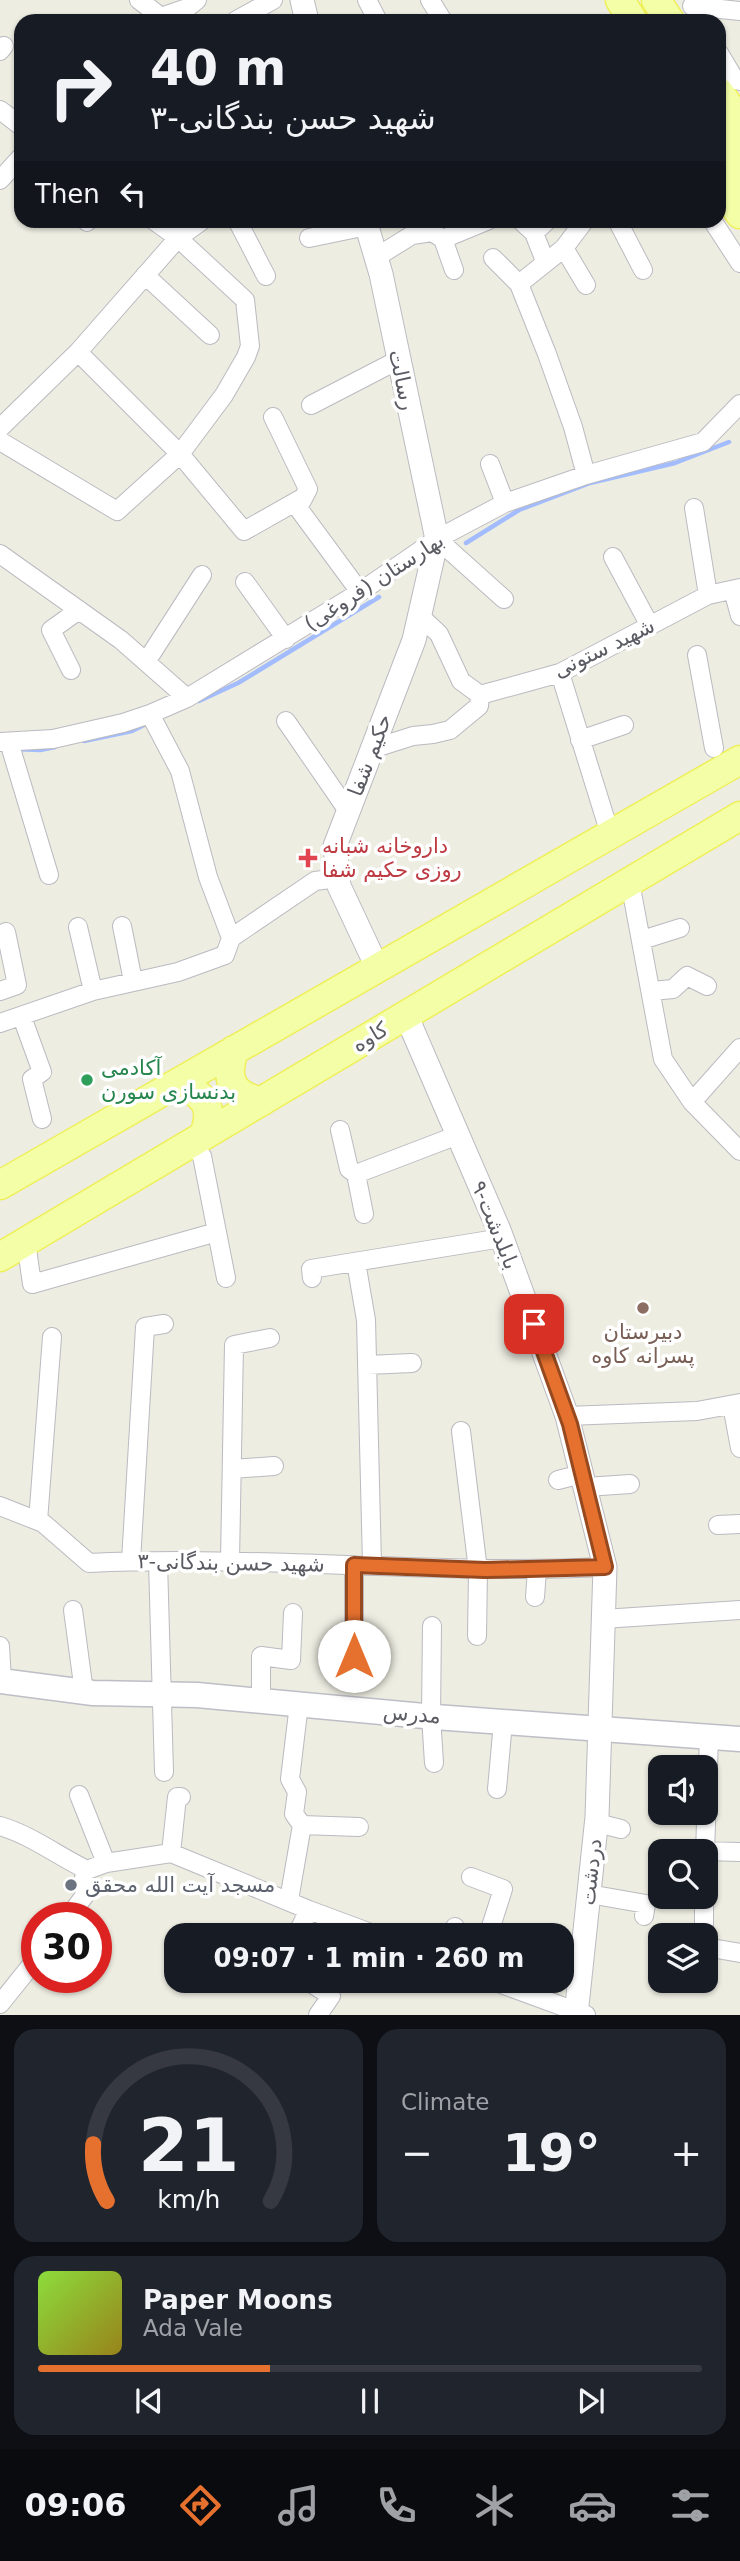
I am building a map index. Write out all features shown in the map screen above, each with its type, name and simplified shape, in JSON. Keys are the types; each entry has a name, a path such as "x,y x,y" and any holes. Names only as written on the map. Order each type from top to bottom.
{"main road":[{"path":"656,0 684,14"},
{"path":"731,85 740,122"},
{"path":"726,134 740,155"},
{"path":"726,163 740,184"},
{"path":"726,193 740,214"},
{"path":"0,1185 740,760"},
{"name":"کاوه","path":"0,1257 740,817"},
{"path":"234,1050 228,1069 233,1085 244,1097 261,1102"},
{"path":"178,1083 203,1098 209,1111 210,1121 198,1139"},
{"name":"مدرس","path":"1,1681 84,1692 261,1701 740,1739"}],"street":[{"path":"139,0 157,14"},
{"path":"248,14 273,0"},
{"path":"171,14 188,3"},
{"path":"709,14 740,11"},
{"path":"0,110 14,121"},
{"path":"0,180 14,165"},
{"path":"0,441 117,511 180,454 224,395 250,346 245,300 164,228"},
{"path":"0,428 78,352 178,238 192,228"},
{"path":"241,228 266,276"},
{"path":"310,238 347,228"},
{"name":"رسالت","path":"367,228 381,274 437,539"},
{"path":"443,239 470,228"},
{"path":"529,228 534,233 545,261"},
{"path":"534,233 539,228"},
{"path":"519,284 564,248 579,228"},
{"path":"621,228 643,270"},
{"path":"717,228 740,262"},
{"path":"375,258 412,236 432,232 443,239 454,270"},
{"path":"564,248 586,285"},
{"path":"493,258 519,284 573,427 586,475"},
{"path":"145,275 210,335"},
{"path":"78,352 180,454 244,531 303,497"},
{"path":"311,405 398,360"},
{"name":"بهارستان (فروغی)","path":"7,747 152,719 286,639 437,539 505,503 586,475 703,442 740,404"},
{"path":"273,417 308,489 298,508 360,592"},
{"path":"490,464 505,503"},
{"path":"694,508 708,596"},
{"path":"437,539 504,598"},
{"name":"حکیم شفا","path":"377,967 339,886 335,846 414,640 437,539"},
{"path":"0,554 121,640 187,698"},
{"path":"613,557 650,626"},
{"path":"146,662 202,575"},
{"path":"246,582 286,639"},
{"path":"736,589 740,616"},
{"name":"شهید ستونی","path":"480,695 560,673 708,596 736,589"},
{"path":"71,670 51,630 79,610"},
{"path":"372,749 414,736 450,730 479,706 480,695 461,681 439,634 421,617"},
{"path":"697,655 714,748"},
{"path":"560,673 610,834"},
{"path":"152,719 180,771 208,877 231,938"},
{"path":"286,721 348,811"},
{"path":"580,740 624,724"},
{"path":"7,747 49,875"},
{"path":"0,1023 93,991 178,972 225,955 231,938 316,881 338,878"},
{"path":"630,882 663,1059 692,1102 740,1151"},
{"path":"122,926 133,981"},
{"path":"78,927 93,991"},
{"path":"642,940 680,928"},
{"path":"0,991 18,985 6,932"},
{"path":"652,991 673,989 687,976 706,986"},
{"name":"۹-بابلدشت","path":"406,1015 502,1238 568,1416 605,1567 599,1729"},
{"path":"22,1017 41,1072 32,1079 42,1119"},
{"path":"692,1102 740,1048"},
{"path":"340,1130 349,1169 356,1174 364,1214"},
{"path":"356,1174 458,1135"},
{"path":"198,1139 202,1156 202,1197 217,1232 226,1278"},
{"path":"26,1242 32,1284 217,1232"},
{"path":"312,1278 311,1269 502,1238"},
{"path":"356,1262 366,1320 367,1365 363,1565 354,1656 373,1659"},
{"path":"131,1561 145,1327 164,1324"},
{"path":"38,1521 52,1337"},
{"path":"230,1562 234,1345 270,1338"},
{"path":"367,1365 412,1363"},
{"path":"568,1416 697,1410 736,1404 740,1448"},
{"path":"461,1431 478,1570 477,1636"},
{"path":"232,1469 274,1466"},
{"path":"558,1480 630,1484"},
{"name":"۳-شهید حسن بندگانی","path":"0,1506 44,1523 89,1563 230,1562 478,1570 605,1567"},
{"path":"718,1525 740,1524"},
{"path":"158,1562 164,1772"},
{"path":"535,1598 537,1570"},
{"path":"74,1610 84,1692"},
{"path":"604,1619 740,1610"},
{"path":"261,1701 261,1657 291,1660 293,1613"},
{"path":"432,1626 431,1716 434,1763"},
{"path":"0,1646 1,1681"},
{"path":"289,1900 302,1825 294,1814 297,1792 290,1779 299,1704"},
{"path":"497,1789 503,1722"},
{"name":"دردشت","path":"579,2014 597,1824 599,1729"},
{"path":"705,1839 709,1737"},
{"path":"79,1795 106,1863"},
{"path":"171,1853 177,1797 181,1797"},
{"path":"597,1824 621,1829"},
{"path":"302,1825 359,1827"},
{"path":"0,1826 18,1831 53,1854 87,1870 106,1863 171,1853 344,1923"},
{"path":"718,1851 740,1852"},
{"path":"80,1902 85,1895 83,1881 87,1870"},
{"path":"471,1877 503,1889 492,1923"},
{"path":"589,1894 646,1904 645,1916"},
{"path":"302,1923 309,1910"},
{"path":"718,1949 740,1953"},
{"path":"2,1998 21,1976"},
{"path":"318,2015 331,1996 326,1993"},
{"path":"524,1993 579,2014"}],"waterway":[{"path":"466,543 519,510 590,483 675,463 729,442"},
{"path":"199,701 238,683 379,597"},
{"path":"84,741 132,731 146,724"},
{"path":"15,749 40,750 55,747"}],"place":[{"name":"داروخانه شبانه‌ روزی حکیم شفا","path":"308,858"},
{"name":"آکادمی بدنسازی سورن","path":"87,1080"},
{"name":"دبیرستان پسرانه کاوه","path":"643,1308"},
{"name":"مسجد آیت الله محقق","path":"71,1885"}],"route":[{"path":"354,1656 354,1565 485,1570 605,1567 570,1424 534,1324"}]}
